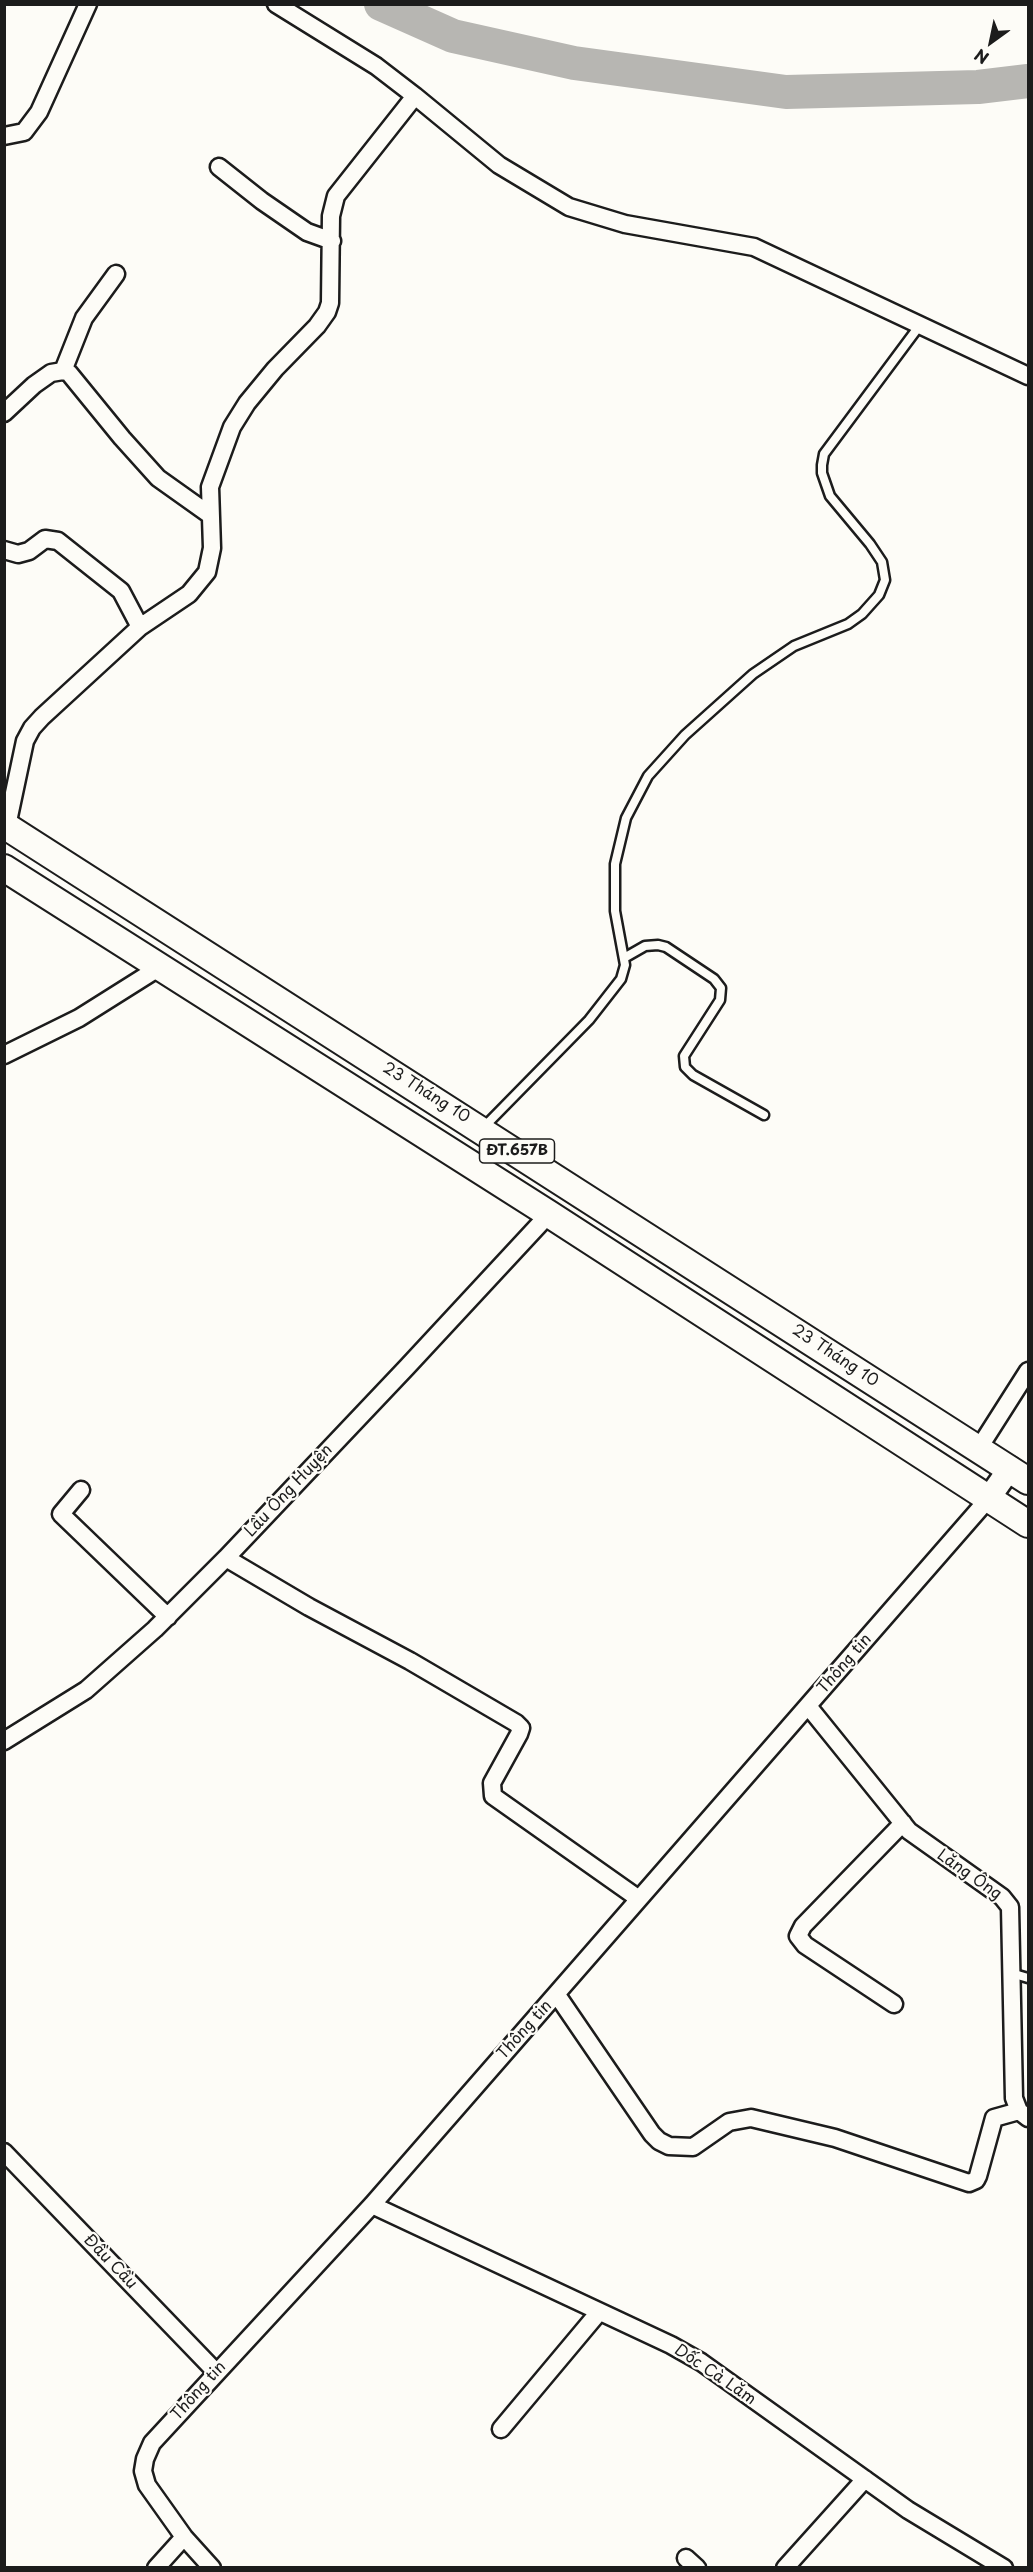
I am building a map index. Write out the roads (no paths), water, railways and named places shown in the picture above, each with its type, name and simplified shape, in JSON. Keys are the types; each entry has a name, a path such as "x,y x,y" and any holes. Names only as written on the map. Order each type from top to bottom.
{"main road":[{"name":"23 Tháng 10","path":"5,826 1019,1474"},
{"name":"ĐT.657B","path":"4,868 549,1214 1029,1524"},
{"path":"989,1498 1019,1474"}],"street":[{"path":"4,136 24,132 39,112 88,4"},
{"path":"276,4 376,66 499,165 569,207 625,224 754,247 1029,376"},
{"path":"5,826 25,741 32,728 140,627 189,594 207,572 212,548 210,487 213,472 238,416 275,369 317,326 327,312 330,303 332,216 336,196 415,96"},
{"path":"219,167 262,201 307,232 332,241"},
{"path":"63,371 84,318 116,274"},
{"path":"4,412 34,385 51,374 63,371 74,377 122,438 158,478 210,515"},
{"path":"4,550 18,554 29,551 45,539 58,541 121,591 140,627"},
{"path":"4,1054 79,1018 160,967"},
{"name":"Lầu Ông Huyện","path":"4,1741 94,1683 168,1617 549,1214"},
{"path":"979,1448 1029,1371"},
{"path":"81,1490 61,1514 168,1617"},
{"name":"Thông tin","path":"212,2568 183,2537 147,2485 143,2470 145,2458 152,2443 372,2205 989,1498"},
{"path":"226,1558 516,1723 521,1728 492,1783 493,1796 639,1899"},
{"name":"Lăng Ông","path":"808,1706 903,1823 926,1845 1008,1902 1012,1913 1014,2098 1024,2114"},
{"path":"894,2004 805,1945 798,1936 803,1926 903,1823"},
{"path":"557,1995 652,2134 669,2146 693,2147 729,2122 751,2118 835,2138 969,2183 978,2176 994,2118 1024,2114"},
{"name":"Đầu Cầu","path":"4,2152 216,2372"},
{"name":"Dốc Cà Lăm","path":"372,2205 701,2362 947,2535 1004,2568"},
{"path":"501,2429 598,2312"},
{"path":"785,2568 865,2479"},
{"path":"156,2568 183,2537"}],"lane":[{"path":"482,1129 589,1020 614,991 623,974 624,958 615,911 615,864 626,818 648,776 685,735 753,674 780,654 848,624 862,614 879,595 885,580 882,562 830,496 822,473 822,465 824,454 920,325"},
{"path":"624,958 645,946 658,945 674,952 714,979 721,988 720,1000 684,1056 685,1067 693,1075 765,1115"},
{"path":"1011,1973 1029,1978"}],"waterway":[{"path":"381,4 453,36 574,63 786,92 978,87 1028,81"}]}
